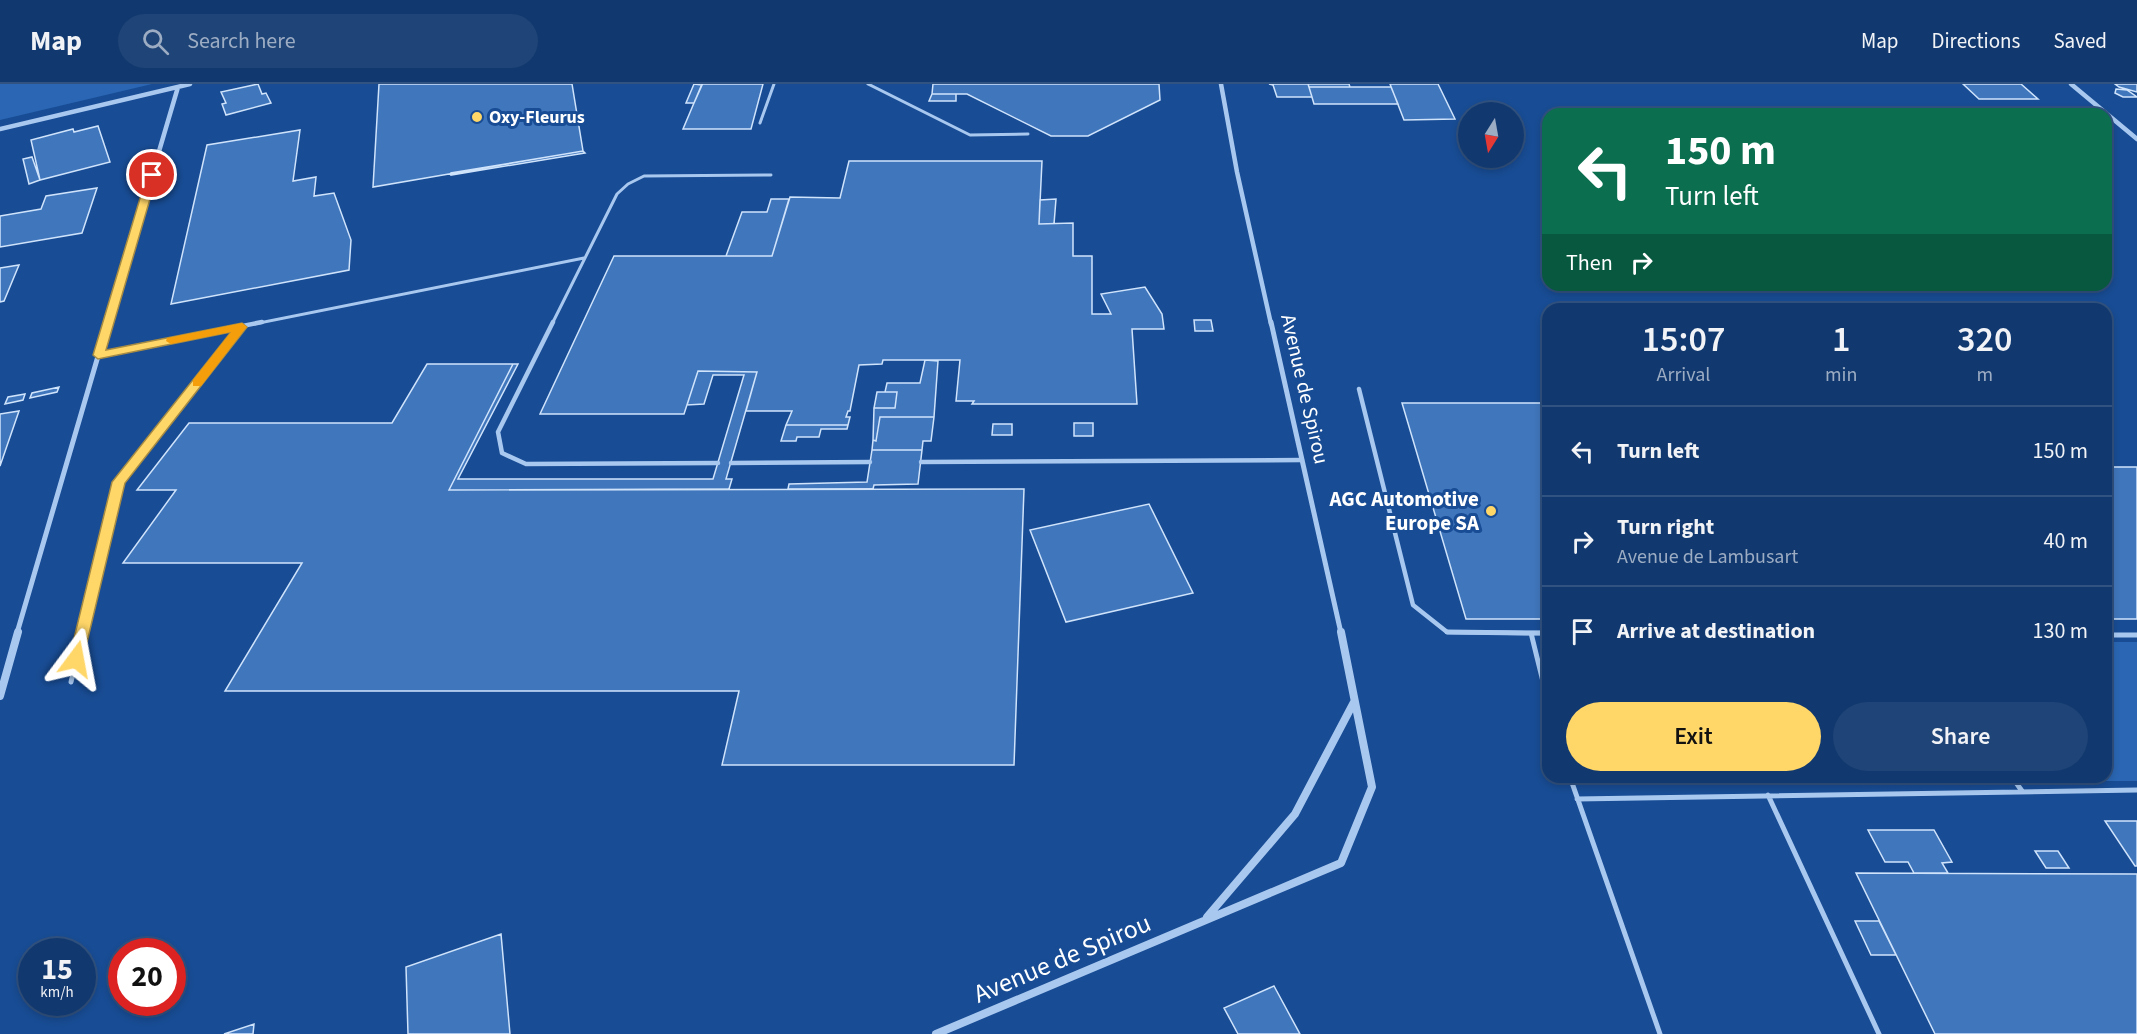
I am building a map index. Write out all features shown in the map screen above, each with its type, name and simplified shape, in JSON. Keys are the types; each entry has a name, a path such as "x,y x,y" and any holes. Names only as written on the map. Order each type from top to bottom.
{"street":[{"path":"0,129 190,84"},
{"name":"Avenue de Spirou","path":"936,1034 1341,863 1372,787 1355,701 1237,172 1221,84"},
{"path":"2071,84 2100,108"},
{"path":"0,696 178,87"},
{"path":"2112,118 2137,139"},
{"name":"Avenue de Spirou","path":"1205,920 1295,814 1355,701"}],"lane":[{"path":"760,123 774,84"},
{"path":"868,84 970,135 1028,134"},
{"path":"718,463 526,464 502,453 498,432 616,194 628,183 644,176 771,175"},
{"path":"98,355 584,258"},
{"path":"71,682 118,482 242,327"},
{"path":"1359,389 1413,605 1447,632 1542,633"},
{"path":"921,462 1302,460"},
{"path":"731,463 870,462"},
{"path":"1530,633 1542,679"},
{"path":"2112,635 2137,635"},
{"path":"1572,783 1660,1034"},
{"path":"2016,783 2022,791"},
{"path":"1577,799 2137,790"},
{"path":"1768,795 1879,1034"}],"shaded area":[{"path":"0,84 152,84 0,120"},
{"path":"2112,642 2137,642 2137,781 2112,781"},
{"path":"1637,783 1748,784 1643,785"}],"building":[{"path":"258,84 262,94 266,93 271,103 226,115 222,104 226,103 221,92"},
{"name":"Oxy-Fleurus","path":"379,84 572,84 583,151 373,187"},
{"path":"694,84 702,85 694,103 686,103"},
{"path":"702,84 763,84 751,129 683,129"},
{"path":"933,84 1159,84 1160,100 1088,136 1051,136 967,94 932,94"},
{"path":"1269,84 1308,84 1312,97 1277,97 1273,85"},
{"path":"1308,84 1349,84 1350,87 1309,87"},
{"path":"1390,84 1438,84 1455,119 1404,120"},
{"path":"1963,84 2021,84 2038,99 1979,99"},
{"path":"2115,84 2137,84 2137,92 2119,87"},
{"path":"1309,87 1391,87 1398,104 1314,104"},
{"path":"2116,89 2127,90 2137,97 2123,97 2115,93"},
{"path":"932,94 956,94 956,101 929,101"},
{"path":"98,126 110,162 40,180 31,140 73,129 74,132"},
{"path":"300,130 293,181 316,177 314,196 334,193 351,240 349,270 171,304 207,145"},
{"path":"583,151 585,153 451,175 451,173"},
{"path":"32,157 40,180 29,184 23,159"},
{"path":"849,161 1042,161 1039,224 1073,223 1073,256 1092,256 1092,314 1111,314 1101,294 1145,287 1162,314 1164,329 1132,329 1137,404 972,404 974,401 956,401 960,360 883,360 882,364 859,365 850,411 846,417 850,417 848,425 786,425 792,411 746,411 757,372 698,371 684,414 540,414 614,256 772,256 790,197 840,198"},
{"path":"97,188 82,233 0,247 0,216 41,209 46,196"},
{"path":"771,199 789,199 772,256 726,256 742,212 767,212"},
{"path":"1056,199 1054,224 1039,224 1040,200"},
{"path":"19,265 4,301 0,302 0,268"},
{"path":"1194,320 1211,320 1213,331 1195,331"},
{"path":"925,360 938,361 934,417 880,417 876,441 873,440 874,408 895,408 897,392 885,392 887,383 920,383"},
{"path":"427,364 513,364 449,490 1024,489 1014,765 722,765 739,691 225,691 302,563 123,563 176,490 137,490 189,423 392,423"},
{"path":"513,364 518,364 458,479 713,479 744,375 713,375 704,404 687,405 698,371 757,372 726,479 732,479 729,489 449,490"},
{"path":"59,387 57,392 30,398 32,393"},
{"path":"877,392 897,392 895,408 874,408"},
{"path":"25,394 23,400 5,404 8,397"},
{"name":"AGC Automotive Europe SA","path":"1402,403 1542,403 1542,619 1466,619"},
{"path":"19,411 0,466 0,414"},
{"path":"880,417 934,417 931,441 923,441 922,450 872,450"},
{"path":"1074,423 1093,423 1093,436 1074,436"},
{"path":"993,424 1012,424 1012,435 992,435"},
{"path":"786,425 848,425 847,429 821,429 819,437 797,437 796,441 781,441"},
{"path":"872,450 922,450 918,484 874,485 873,489 788,489 789,484 867,482"},
{"path":"2112,467 2137,467 2137,619 2112,619"},
{"path":"1149,504 1193,593 1066,622 1030,530"},
{"path":"2105,821 2137,821 2137,866 2135,866"},
{"path":"1868,830 1934,830 1952,862 1942,863 1948,873 1914,873 1908,862 1885,862"},
{"path":"2035,851 2058,851 2069,868 2046,868"},
{"path":"1856,873 2137,874 2137,1034 1935,1034"},
{"path":"1855,921 1879,921 1896,955 1871,955"},
{"path":"501,934 510,1034 408,1034 406,967"},
{"path":"1274,986 1300,1034 1238,1034 1224,1008"},
{"path":"254,1024 253,1034 224,1034"}],"slow traffic":[{"path":"171,341 242,327 197,383"}],"place":[{"name":"Oxy-Fleurus","path":"477,117"},
{"name":"AGC Automotive Europe SA","path":"1491,511"}],"route":[{"path":"76,659 118,482 242,327 98,355 152,175"}]}
